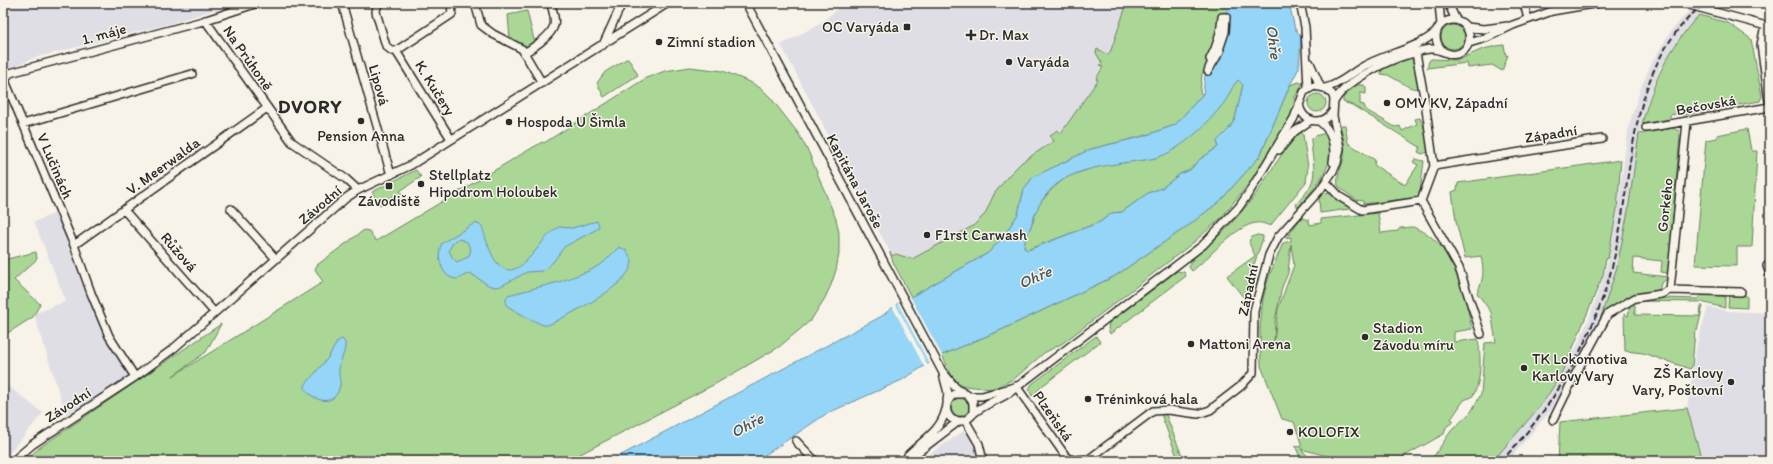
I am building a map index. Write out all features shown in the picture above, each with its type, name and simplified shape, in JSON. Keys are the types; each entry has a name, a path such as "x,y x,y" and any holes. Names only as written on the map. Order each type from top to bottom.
{"street":[{"name":"1. máje","path":"23,124 6,83 6,78 10,73 205,20 258,3"},
{"name":"Lipová","path":"342,3 391,175"},
{"name":"K. Kučery","path":"380,3 377,6 376,12 386,46 392,51 396,51 452,139"},
{"name":"K. Kučery","path":"396,51 452,14 451,3"},
{"path":"475,3 481,25 493,34 522,49 542,83"},
{"path":"524,54 537,45 554,28 551,3"},
{"path":"603,45 622,3"},
{"name":"Závodní","path":"13,461 33,444 136,376 173,349 346,198 358,190 411,165 668,3"},
{"name":"Kapitána Jaroše","path":"746,3 942,372 948,394 947,401"},
{"path":"1300,3 1305,27 1308,60 1308,88"},
{"path":"1439,3 1441,25"},
{"path":"1448,3 1456,20 1467,27 1484,29 1512,25"},
{"path":"1524,3 1528,19"},
{"path":"1469,43 1498,33 1512,25 1570,5 1599,3"},
{"path":"1682,3 1767,26 1761,44 1770,107"},
{"path":"1222,17 1226,17 1225,32 1219,50 1220,51 1210,69 1207,70 1212,60 1210,59 1216,49 1221,32 1222,17"},
{"name":"Na Průhoně","path":"205,20 292,142 346,179 358,190"},
{"path":"1442,50 1436,41 1437,32 1441,25 1445,22 1456,20"},
{"path":"1334,102 1338,94 1370,71 1402,57 1430,48 1442,50 1452,54 1463,52 1469,43 1470,32 1467,27"},
{"path":"1267,165 1270,157 1294,118 1304,92 1308,88 1322,87 1339,83 1376,60 1422,42 1437,32"},
{"path":"1416,53 1434,166 1422,201 1459,268 1482,334"},
{"path":"1308,60 1322,87 1332,94 1334,102"},
{"name":"V Lučinách","path":"136,376 109,336 91,293 74,245 23,124 192,74"},
{"name":"Západní","path":"1066,459 1089,459 1145,416 1157,410 1198,414 1204,413 1216,406 1248,380 1254,369 1254,311 1269,255 1278,237 1327,182 1334,172 1339,154 1339,140 1334,123 1334,102"},
{"name":"Západní","path":"1299,103 1303,115 1328,130 1334,147 1333,163 1327,182"},
{"name":"Bečovská","path":"1646,128 1770,107"},
{"name":"V. Meerwalda","path":"74,245 267,108"},
{"path":"904,460 913,456 962,421 1009,393 1016,386 1203,244 1238,207 1267,165 1294,132 1315,121 1326,119 1333,110"},
{"name":"Gorkého","path":"1670,290 1688,122"},
{"name":"Západní","path":"1434,166 1602,138"},
{"path":"1327,182 1340,197 1362,210 1422,201"},
{"path":"232,209 276,259"},
{"name":"Růžová","path":"124,210 214,312"},
{"path":"1553,420 1577,370 1608,314 1635,298 1661,294 1670,290 1741,292"},
{"name":"Kapitána Jaroše","path":"942,372 956,387 968,395"},
{"path":"904,460 936,429 944,417 947,401 955,394 982,396 1016,386"},
{"name":"Plzeňská","path":"1016,386 1066,459"},
{"path":"968,395 974,404 973,414"},
{"path":"946,409 952,418 962,421 978,444 983,461"},
{"path":"796,441 815,461"}],"shaded area":[{"path":"3,3 236,3 172,23 34,58 13,67 3,68"},
{"path":"844,3 1132,3 1122,42 1066,133 1022,162 1001,184 994,194 985,214 973,226 912,259 896,254 892,256 781,45 821,23"},
{"path":"1696,3 1713,3 1702,12 1680,37 1660,69 1650,94 1640,129 1628,211 1617,267 1599,323 1568,383 1551,410 1508,461 1493,461 1542,404 1575,350 1589,319 1607,265 1629,125 1640,90 1651,64 1670,32"},
{"path":"56,213 73,255 86,294 108,341 130,377 66,415 34,314 66,301 34,222"},
{"name":"ZŠ Karlovy Vary, Poštovní","path":"1708,307 1728,311 1770,313 1770,461 1702,461 1687,408 1697,344"},
{"path":"3,382 43,413 3,461"},
{"path":"967,429 977,445 976,454 972,461 919,461"}],"green space":[{"path":"1127,3 1227,3 1225,32 1208,71 1205,69 1202,74 1200,93 1203,94 1175,125 1144,136 1091,149 1034,177 1024,189 1018,214 1003,237 988,253 911,297 893,262 890,252 892,256 896,254 912,259 973,226 985,214 994,194 1009,175 1022,162 1054,141 1050,136 1057,130 1061,133 1098,80 1096,79 1103,67 1100,66 1102,63 1096,53 1097,49 1108,55"},
{"path":"527,11 535,44 526,48 510,40 508,15"},
{"path":"1699,15 1728,23 1751,39 1762,96 1760,101 1683,115 1682,113 1670,115 1670,119 1642,124 1657,79 1663,66 1679,40"},
{"path":"1453,25 1458,26 1464,32 1464,42 1458,48 1453,49 1448,48 1442,42 1441,37 1442,32 1448,26"},
{"path":"1504,45 1506,56 1508,55 1502,71 1492,65 1468,68 1467,63 1427,68 1431,59 1458,60 1483,49"},
{"path":"628,58 638,75 604,97 597,83 605,72"},
{"path":"1412,58 1419,86 1417,89 1409,87 1388,75 1381,74 1382,69 1396,61"},
{"path":"690,67 723,71 750,82 762,89 770,97 798,133 809,153 836,219 839,233 839,254 831,285 825,298 811,320 779,347 717,383 567,461 25,461 39,448 221,324 206,352 173,376 323,282 315,269 317,265 364,230 369,231 376,241 542,142 544,143 646,78 665,71"},
{"path":"1238,80 1243,85 1235,119 1218,147 1199,160 1190,170 1180,174 1162,188 1148,193 1122,212 1112,213 1100,222 1027,250 1024,249 1025,239 1033,222 1037,207 1051,190 1066,177 1098,166 1156,158"},
{"path":"1299,82 1303,84 1295,97 1293,112 1255,176 1221,218 1194,242 1063,343 1044,353 1014,379 992,389 965,386 959,383 952,376 942,355 1001,330 1115,276 1189,225 1220,201 1260,156 1290,85"},
{"path":"1357,85 1364,85 1366,88 1366,94 1360,93 1360,104 1364,105 1366,110 1395,127 1400,126 1402,131 1417,124 1415,119 1420,118 1426,131 1428,152 1422,154 1418,152 1420,147 1352,105 1343,102 1343,98 1348,93 1347,90"},
{"path":"1317,94 1323,97 1326,103 1323,109 1317,112 1311,109 1308,103 1311,97"},
{"path":"1340,125 1345,125 1348,143 1375,160 1374,165 1405,185 1418,165 1413,162 1415,159 1424,161 1420,192 1412,198 1363,204 1363,201 1356,200 1340,188 1338,186 1338,179 1345,149"},
{"path":"1673,128 1679,131 1680,136 1668,273 1661,272 1662,261 1634,258 1633,273 1668,277 1661,283 1659,291 1636,296 1611,308 1599,323 1617,267 1628,211 1639,134"},
{"path":"1747,129 1751,150 1757,151 1752,247 1737,247 1737,266 1695,265 1706,140 1717,138 1717,135"},
{"path":"1301,130 1308,167 1306,182 1270,226 1263,223 1248,225 1222,243 1192,271 1189,267 1190,263 1203,249 1219,236 1243,210"},
{"path":"1326,133 1330,144 1328,164 1324,174 1298,208 1296,204 1309,189 1313,179 1314,167 1311,140 1315,136"},
{"path":"1621,160 1617,209 1608,258 1606,258 1603,275 1559,378 1542,404 1493,461 1426,461 1434,456 1451,431 1471,412 1481,394 1485,343 1496,342 1491,312 1477,293 1483,275 1481,256 1465,258 1456,221 1452,192 1457,190 1458,183"},
{"path":"416,170 421,177 400,191 406,200 402,203 396,194 380,205 372,192"},
{"path":"1324,193 1331,194 1349,206 1350,209 1320,213 1319,198"},
{"name":"Stadion Závodu míru","path":"1378,213 1381,233 1398,231 1400,228 1413,227 1424,232 1443,250 1457,275 1466,303 1472,329 1454,332 1454,342 1478,339 1480,369 1478,384 1472,397 1464,400 1451,419 1454,421 1446,427 1444,434 1395,461 1346,461 1301,449 1312,461 1308,461 1306,457 1301,459 1295,446 1301,447 1301,443 1294,422 1282,419 1261,366 1260,328 1263,299 1268,279 1283,243 1291,241 1291,237 1286,238 1301,218 1309,220 1310,225 1321,223 1321,219","holes":["1291,244 1294,265 1278,309 1274,342 1275,320 1282,287 1288,273"]},
{"path":"1257,235 1263,236 1263,238 1243,297 1227,276 1255,256 1249,241"},
{"path":"36,252 37,259 14,280 40,304 33,317 3,336 3,260"},
{"path":"1177,271 1184,272 1186,276 1110,334 1108,329 1109,323"},
{"path":"1700,295 1725,296 1725,308 1701,302 1636,301 1661,298 1698,299"},
{"path":"1729,295 1747,296 1747,308 1728,307"},
{"path":"1630,304 1635,305 1635,315 1700,316 1701,306 1703,306 1697,331 1695,331 1692,367 1690,369 1643,353 1625,351 1624,314 1628,316"},
{"path":"1096,336 1100,342 1042,386 1032,396 1029,389 1032,384"},
{"path":"956,398 964,398 969,403 967,414 964,416 956,416 951,411 951,403"},
{"path":"1687,408 1702,461 1558,461 1560,422"},
{"path":"1162,413 1166,415 1184,461 1180,461 1178,459 1162,417"}],"water":[{"name":"Ohře","path":"1227,3 1289,3 1295,29 1301,37 1299,68 1290,85 1260,156 1220,201 1189,225 1115,276 1001,330 942,355 902,380 826,414 756,461 610,461 882,316 898,303 988,253 1003,237 1018,214 1024,189 1033,177 1091,149 1144,136 1175,125 1203,94 1205,75 1225,32","holes":["1238,80 1243,85 1235,119 1229,129 1217,141 1218,147 1199,160 1190,170 1180,174 1162,188 1148,193 1122,212 1112,213 1100,222 1028,250 1024,248 1026,237 1040,204 1048,192 1059,183 1084,171 1114,164 1151,159 1170,152 1185,142 1206,124 1224,103"]},
{"path":"597,221 599,225 597,229 564,247 554,261 543,271 527,272 501,286 495,287 488,285 470,273 456,279 446,274 441,264 439,253 442,243 475,223 482,226 488,246 497,263 503,268 510,270 519,267 529,258 546,237 554,230 559,227 572,228","holes":["460,239 467,242 471,250 468,257 457,262 452,257 449,250 454,241"]},
{"path":"619,247 626,250 632,260 630,269 623,279 600,297 553,323 546,325 541,324 506,305 508,295 559,282 589,271 603,263"},
{"path":"342,339 345,342 345,346 340,362 340,383 338,392 330,400 320,400 309,394 305,389 305,385 327,359 338,341"}],"pier":[{"path":"910,296 943,357 930,365 897,302"},
{"path":"895,303 928,366 925,368 892,306"}],"railway":[{"path":"1501,461 1538,418 1554,395 1583,346 1604,294 1612,267 1630,161 1646,91 1660,59 1679,29 1705,3"}],"place":[{"name":"OC Varyáda","path":"907,27"},
{"name":"Dr. Max","path":"971,35"},
{"name":"Zimní stadion","path":"659,42"},
{"name":"Varyáda","path":"1009,62"},
{"name":"OMV KV, Západní","path":"1387,103"},
{"name":"Pension Anna","path":"361,121"},
{"name":"Hospoda U Šimla","path":"509,122"},
{"name":"Stellplatz Hipodrom Holoubek","path":"421,184"},
{"name":"Závodiště","path":"389,186"},
{"name":"F1rst Carwash","path":"927,235"},
{"name":"Stadion Závodu míru","path":"1365,337"},
{"name":"Mattoni Arena","path":"1191,344"},
{"name":"TK Lokomotiva Karlovy Vary","path":"1524,368"},
{"name":"ZŠ Karlovy Vary, Poštovní","path":"1731,382"},
{"name":"Tréninková hala","path":"1088,399"},
{"name":"KOLOFIX","path":"1290,432"}],"district":[{"name":"DVORY","path":"310,106"}]}
